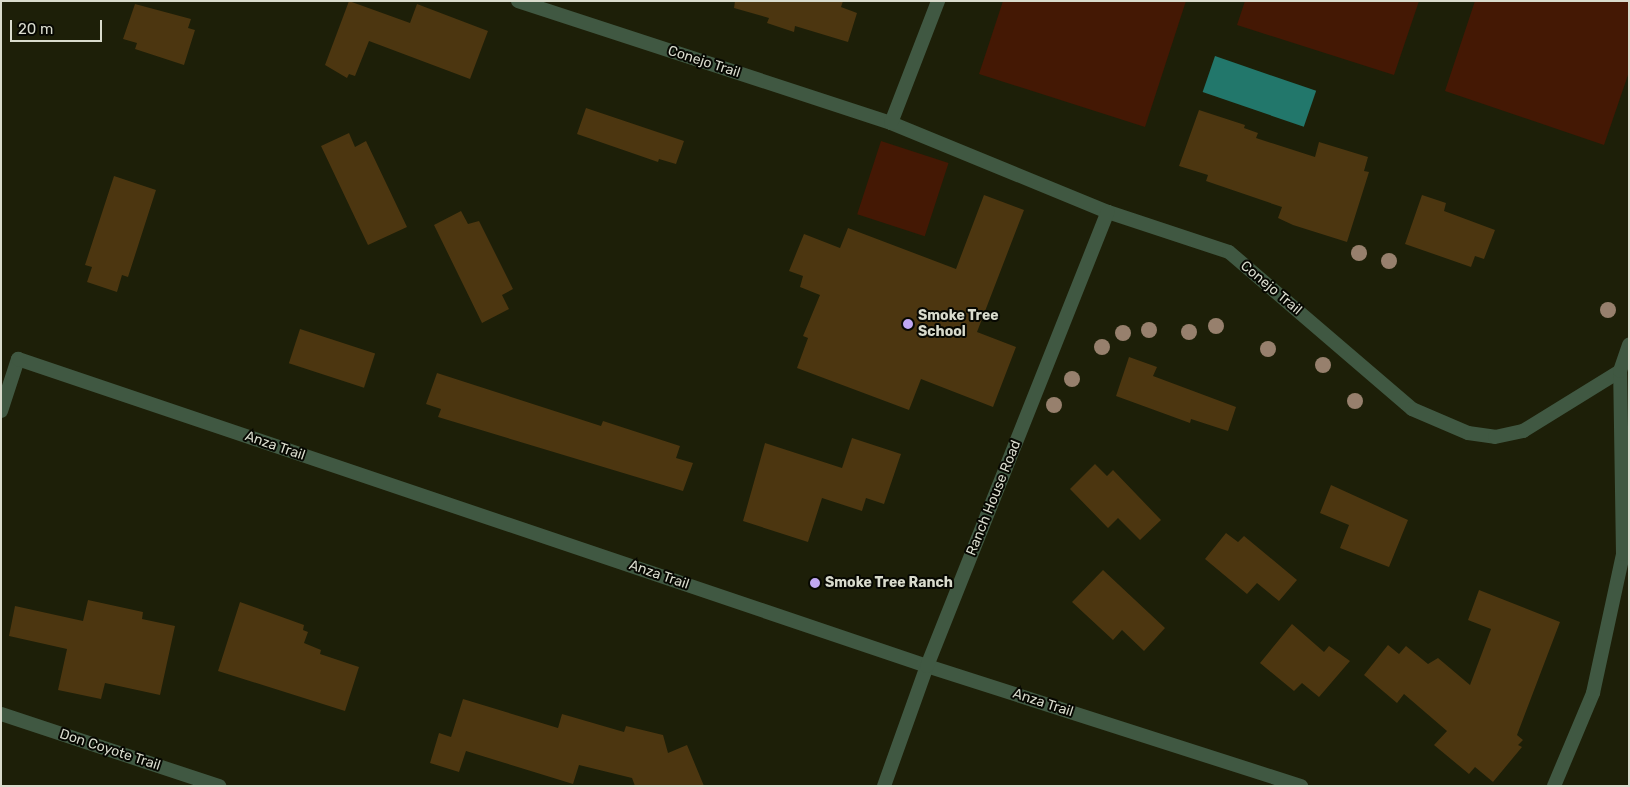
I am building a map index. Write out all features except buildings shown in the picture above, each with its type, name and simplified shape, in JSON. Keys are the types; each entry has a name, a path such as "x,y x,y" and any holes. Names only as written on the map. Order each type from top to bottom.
{"street":[{"name":"Conejo Trail","path":"518,1 891,123 1108,212 1229,252 1412,409 1468,433 1495,437 1523,431 1620,371"},
{"path":"891,123 938,1"},
{"name":"Ranch House Road","path":"884,786 927,666 1108,212"},
{"path":"1554,786 1593,693 1623,554 1620,371 1629,345"},
{"name":"Anza Trail","path":"1,411 18,359 927,666 1301,786"},
{"name":"Don Coyote Trail","path":"1,714 220,786"}],"shaded area":[{"path":"1003,1 1186,1 1145,127 979,74"},
{"path":"1245,1 1419,1 1394,75 1237,25"},
{"path":"1475,1 1629,1 1629,72 1604,145 1445,91"},
{"path":"881,141 949,163 925,236 857,214"}],"water":[{"path":"1215,56 1316,91 1304,127 1203,92"}],"place":[{"name":"Smoke Tree School","path":"908,324"},
{"name":"Smoke Tree Ranch","path":"815,583"}]}
